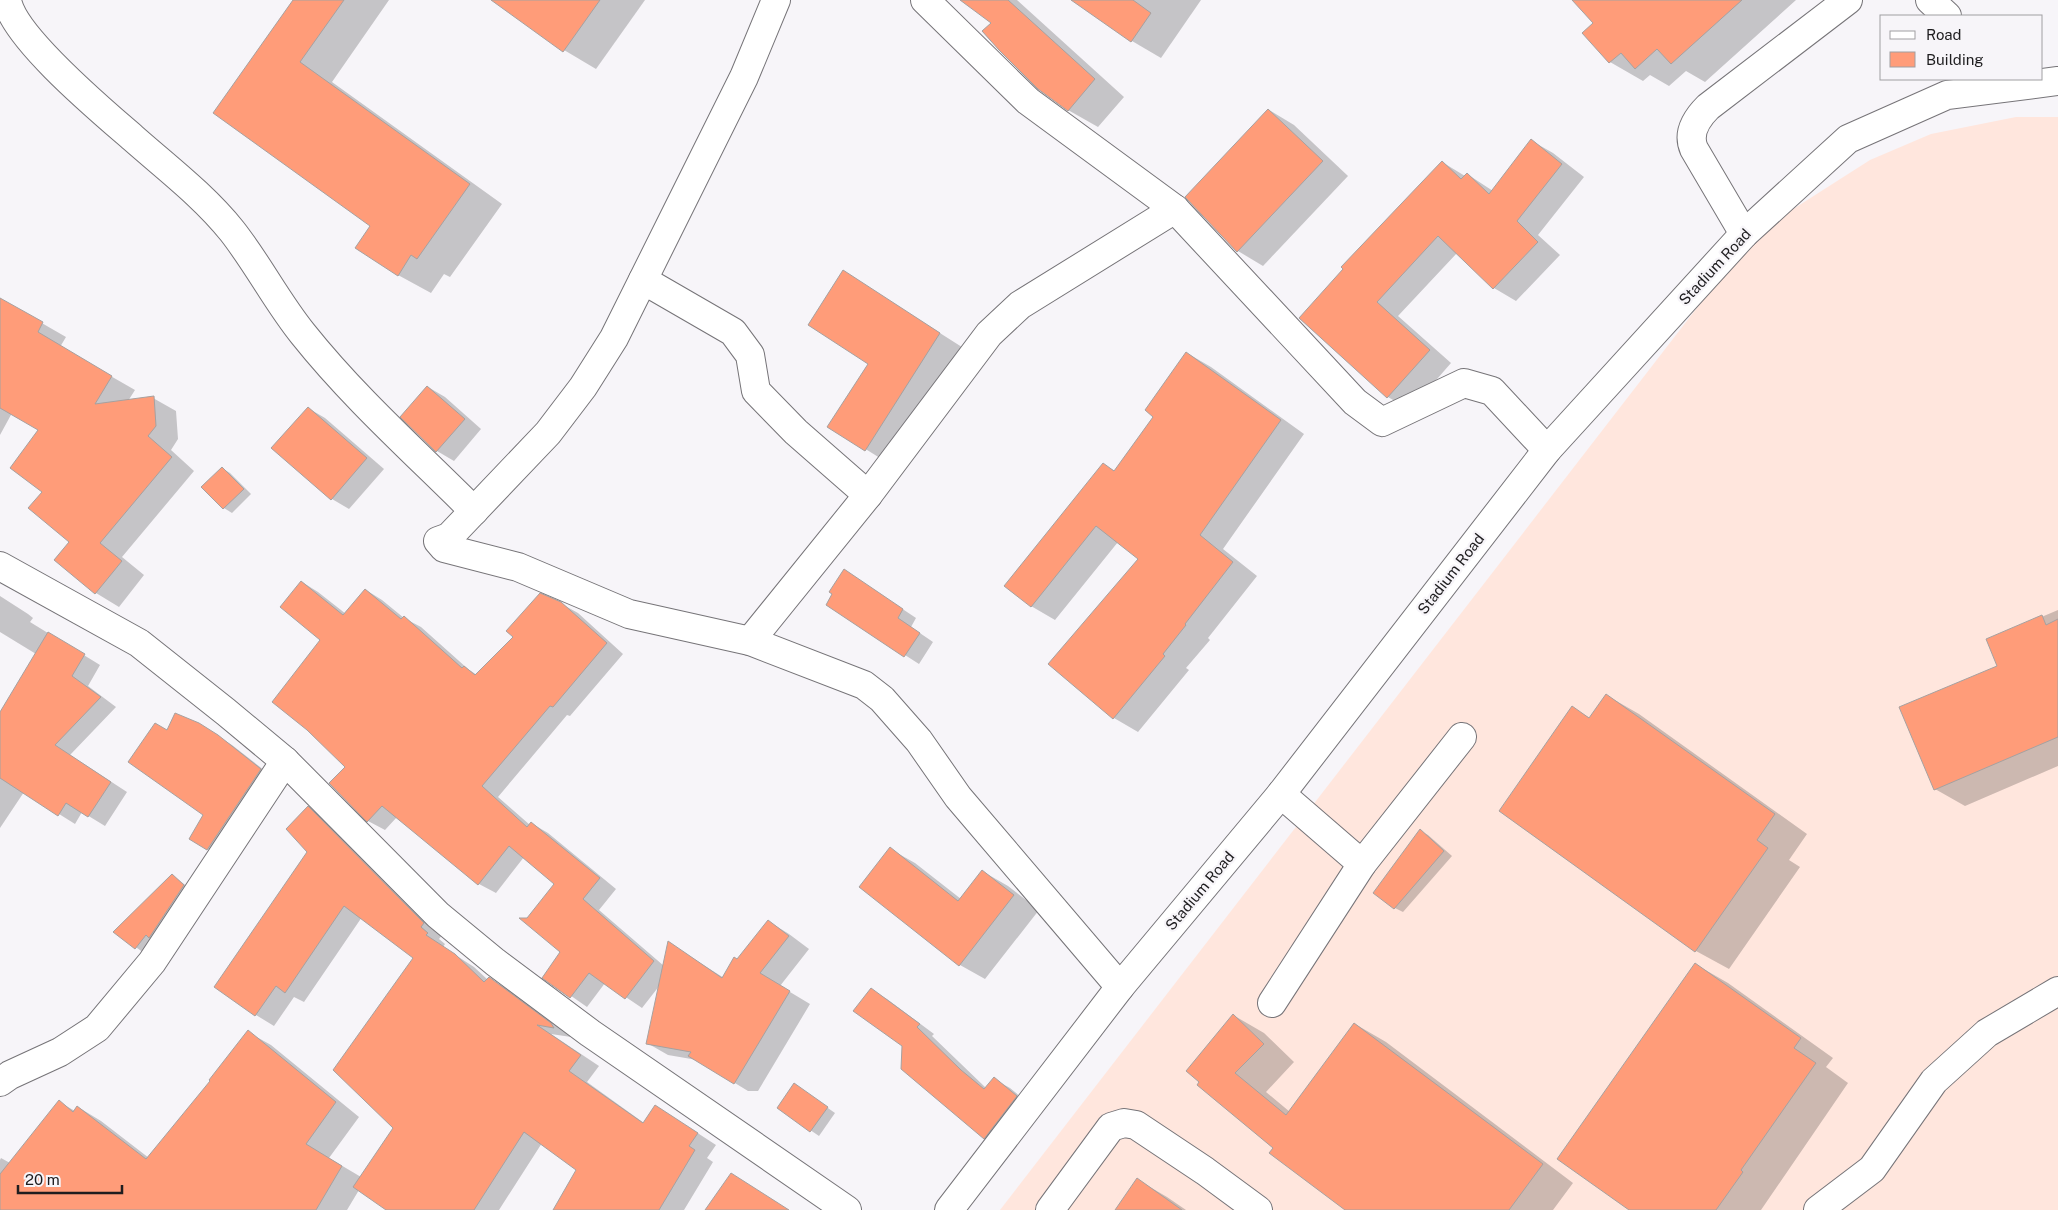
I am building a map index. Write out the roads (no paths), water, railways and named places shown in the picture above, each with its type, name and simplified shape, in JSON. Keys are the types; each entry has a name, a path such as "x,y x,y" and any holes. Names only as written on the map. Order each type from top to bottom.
{"street":[{"path":"7,0 9,10 26,36 88,100 198,195 232,232 303,334 362,400 474,511"},
{"path":"776,0 744,77 614,338 583,388 548,433 450,537 438,541 444,548 518,567 629,614 750,641 864,685 882,699 919,741 958,797 1120,987"},
{"path":"925,0 1028,101 1175,209 1355,402 1382,422 1464,383 1492,391 1547,450"},
{"path":"1744,234 1691,144 1693,128 1701,114 1708,107 1848,0"},
{"path":"1930,0 1946,15"},
{"name":"Stadium Road","path":"949,1210 1120,987 1281,794 1547,450 1744,234 1848,139 1947,95 2015,82 2058,81"},
{"path":"750,641 868,495 989,334 1020,305 1175,209"},
{"path":"643,280 733,332 750,354 756,391 796,432 868,495"},
{"path":"0,566 139,643 285,761 438,915 495,962 590,1033 847,1210"},
{"path":"1272,1003 1362,864 1462,737"},
{"path":"0,1082 10,1075 60,1052 98,1028 152,962 285,761"},
{"path":"1281,794 1362,864"},
{"path":"1818,1210 1872,1169 1934,1081 1986,1033 2058,991"},
{"path":"1050,1210 1111,1127 1124,1123 1136,1125 1205,1171 1258,1210"}]}
